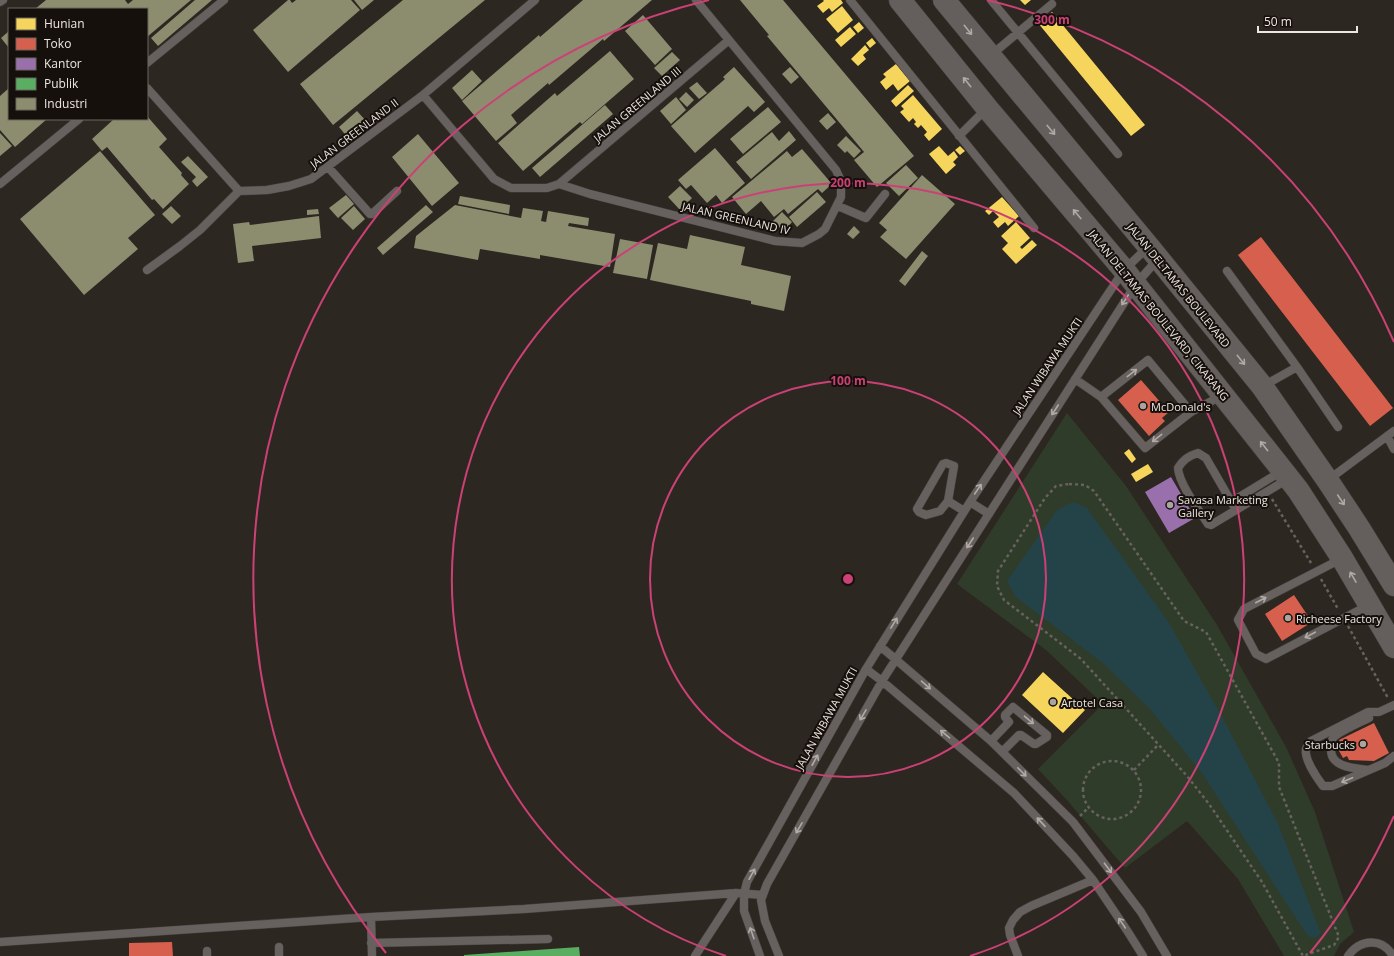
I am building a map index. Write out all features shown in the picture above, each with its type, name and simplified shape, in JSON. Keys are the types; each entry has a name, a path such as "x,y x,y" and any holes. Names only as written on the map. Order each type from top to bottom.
{"street":[{"name":"JALAN DELTAMAS BOULEVARD, CIKARANG","path":"900,0 987,108 1130,277 1286,474 1342,558 1394,647"},
{"name":"JALAN DELTAMAS BOULEVARD","path":"944,0 1262,386 1328,481 1394,585"}],"lane":[{"path":"148,62 224,0"},
{"name":"JALAN GREENLAND II","path":"239,191 267,190 288,186 311,179 423,95 535,0"},
{"name":"JALAN GREENLAND IV","path":"423,95 494,179 510,188 547,188 559,184 590,194 775,241 798,244 806,241 823,231 838,206 842,193 842,184 834,167 696,0"},
{"path":"850,0 1034,228"},
{"path":"990,0 1019,33 1118,154"},
{"path":"990,56 1052,4"},
{"name":"JALAN GREENLAND III","path":"559,184 729,40"},
{"path":"147,270 200,230 239,191 148,89"},
{"path":"959,136 987,108"},
{"path":"0,184 78,120"},
{"path":"328,167 370,214 372,214 397,191"},
{"path":"838,206 866,218 884,194"},
{"name":"JALAN WIBAWA MUKTI","path":"760,956 744,911 740,894 866,669 964,511 1130,277 1153,253"},
{"name":"JALAN WIBAWA MUKTI","path":"779,956 765,921 761,900 766,884 882,681 1075,379 1130,277 1153,253"},
{"path":"1226,271 1297,367 1338,427"},
{"path":"1101,397 1148,360 1191,412"},
{"path":"1262,386 1297,367"},
{"path":"1075,379 1101,397 1145,448 1191,412 1224,395"},
{"path":"1328,481 1394,431"},
{"path":"1387,436 1394,449"},
{"path":"1236,510 1206,458 1198,453 1191,455 1184,460 1178,468 1178,475 1196,506 1208,524 1211,525 1267,492 1286,474"},
{"path":"946,463 954,466 948,501 940,510 926,515 919,512 917,509 943,464 946,463"},
{"path":"1231,502 1286,474"},
{"path":"948,501 964,511"},
{"path":"970,502 989,514"},
{"path":"1342,558 1244,609 1238,620 1256,654 1266,659 1369,605"},
{"path":"880,646 991,741 1073,822 1141,912 1167,956"},
{"path":"866,669 1014,793 1073,856 1093,880 1143,956"},
{"path":"1369,770 1342,765 1336,762 1331,753 1333,738 1379,712 1393,706"},
{"path":"991,741 1009,722 1005,715 1013,707 1047,735 1047,738 1036,744 1019,735 1002,752"},
{"path":"1379,712 1368,712 1311,741 1306,748 1306,755 1322,786 1332,786 1385,763 1394,756"},
{"path":"1018,956 1009,928 1013,920 1020,912 1093,880"},
{"path":"0,949 4,941 371,916 524,909 740,894 763,895"},
{"path":"694,956 740,894"},
{"path":"371,916 372,956"},
{"path":"371,943 548,939"},
{"path":"1348,956 1352,950 1358,946 1372,942 1385,947 1393,956"}],"path":[{"path":"1069,484 1085,485 1094,491 1184,621 1206,632 1279,763 1279,787 1339,937 1334,946 1303,956 1262,882 1209,804 1187,776 1158,745 1081,659 1004,600 997,586 998,571 1045,498 1056,486 1069,484"},
{"path":"1267,492 1317,572 1393,706"},
{"path":"1134,770 1158,745"},
{"path":"1114,760 1125,763 1134,770 1140,780 1141,792 1138,804 1130,813 1120,818 1109,820 1097,816 1088,808 1083,798 1082,787 1085,776 1092,767 1103,762 1114,760"}],"green space":[{"path":"1067,413 1126,486 1217,625 1286,747 1315,812 1354,932 1340,944 1334,956 1284,956 1238,879 1187,821 1125,868 1066,799 1038,769 1103,704 1046,650 957,584"}],"water":[{"path":"1073,502 1087,508 1169,623 1227,726 1278,824 1321,934 1313,938 1307,935 1202,773 1150,709 1104,664 1016,597 1007,581 1057,510"}],"building: Hunian":[{"path":"823,0 841,0 843,3 832,12 829,8 823,13 817,6 824,1"},
{"path":"1020,0 1031,0 1025,5"},
{"path":"842,6 853,20 838,33 826,19"},
{"path":"1052,12 1145,125 1131,136 1038,23"},
{"path":"859,22 864,28 858,33 853,27"},
{"path":"850,27 856,34 841,47 835,40"},
{"path":"872,38 876,43 870,48 866,43"},
{"path":"865,45 869,50 863,55 866,59 858,66 851,59"},
{"path":"896,64 910,81 898,91 893,84 886,90 880,82 886,77 883,74"},
{"path":"908,85 914,91 896,107 891,101"},
{"path":"913,95 942,129 929,141 924,135 927,132 921,125 918,128 914,124 916,122 913,118 909,122 900,112 904,109 901,106"},
{"path":"939,146 948,156 954,151 958,157 953,162 956,165 946,174 929,154"},
{"path":"960,146 965,151 960,155 955,150"},
{"path":"1002,197 1019,216 1008,226 1005,222 998,228 993,222 999,217 993,211 989,215 985,211"},
{"path":"1016,222 1030,238 1020,247 1022,249 1032,240 1037,245 1016,264 1002,249 1008,243 1001,236"},
{"path":"1129,449 1136,459 1132,463 1124,453"},
{"path":"1148,464 1153,472 1136,482 1131,474"},
{"name":"Artotel Casa","path":"1043,672 1085,710 1063,733 1022,695"}],"building: Toko":[{"path":"1261,237 1393,408 1370,426 1238,255"},
{"name":"McDonald's","path":"1141,380 1169,412 1162,418 1165,421 1149,436 1118,400"},
{"name":"Richeese Factory","path":"1294,595 1312,622 1282,641 1265,614"},
{"name":"Starbucks","path":"1374,723 1389,753 1374,761 1349,760 1347,756 1343,758 1338,749 1343,747 1339,740"},
{"path":"172,942 173,956 129,956 129,943"}],"building: Kantor":[{"name":"Savasa Marketing Gallery","path":"1171,477 1195,518 1169,533 1145,492"}],"building: Publik":[{"path":"579,947 580,956 464,956 464,955"}],"building: Industri":[{"path":"46,0 125,0 128,4 133,0 191,0 148,36 148,8 36,8"},
{"path":"195,0 212,0 158,46 151,38"},
{"path":"288,0 292,3 296,0 351,0 360,10 288,72 253,30"},
{"path":"354,0 374,0 362,10"},
{"path":"403,0 485,0 333,125 300,84"},
{"path":"583,0 652,0 604,41 603,39 511,115 517,123 496,141 462,101 539,35 540,37"},
{"path":"740,0 783,0 914,156 877,187 854,160 864,152 767,36 769,35"},
{"path":"643,15 672,49 655,65 625,31"},
{"path":"8,32 8,47 1,38"},
{"path":"610,51 634,79 582,124 580,122 523,171 498,143 555,93 557,96"},
{"path":"672,52 680,60 662,76 654,68"},
{"path":"734,67 765,102 754,112 748,106 695,153 671,126 725,79 723,77"},
{"path":"790,67 799,77 791,84 782,74"},
{"path":"472,70 482,81 462,100 452,88"},
{"path":"697,82 707,93 699,99 689,88"},
{"path":"8,89 8,120 46,120 15,147 0,130 0,96"},
{"path":"686,92 694,100 687,107 679,99"},
{"path":"676,97 686,110 671,124 660,111"},
{"path":"605,105 613,114 540,177 532,168"},
{"path":"768,107 781,122 743,154 730,139"},
{"path":"357,111 367,122 348,138 339,127"},
{"path":"828,113 836,122 827,130 819,121"},
{"path":"148,117 167,139 159,147 182,173 181,175 189,184 163,209 154,199 152,200 107,147 102,151 92,139 113,120 148,120"},
{"path":"789,131 796,140 751,179 736,162 772,132 779,141"},
{"path":"0,133 12,146 0,156"},
{"path":"418,134 459,183 432,206 392,157"},
{"path":"846,136 861,151 854,158 847,151 845,153 837,145"},
{"path":"715,148 745,183 722,203 716,195 707,203 691,185 686,189 678,180"},
{"path":"802,149 832,184 822,193 818,189 788,214 784,209 774,217 761,201 746,214 732,197 787,151 792,157"},
{"path":"100,151 155,215 128,238 138,249 84,295 20,219"},
{"path":"188,156 208,177 197,187 192,181 196,177 181,162"},
{"path":"906,165 918,178 899,196 886,183"},
{"path":"922,175 955,204 906,259 880,237 887,230 879,223"},
{"path":"680,186 692,198 680,210 668,197"},
{"path":"817,192 826,202 797,227 789,217"},
{"path":"346,195 354,204 338,218 329,208"},
{"path":"460,196 510,205 509,214 458,204"},
{"path":"426,205 433,212 383,255 377,248"},
{"path":"455,205 521,218 523,208 543,211 541,221 546,222 548,211 589,218 588,226 569,223 568,226 615,234 610,267 540,255 540,259 480,249 478,260 414,248 416,236"},
{"path":"171,206 181,216 172,224 162,214"},
{"path":"354,206 365,219 353,230 341,218"},
{"path":"318,209 319,214 307,215 307,210"},
{"path":"782,212 792,222 787,228 784,225 781,229 777,225 775,227 771,223"},
{"path":"319,216 321,238 252,246 254,261 238,263 233,224 249,222 250,225"},
{"path":"854,226 860,232 853,239 847,234"},
{"path":"690,235 745,247 741,265 791,276 784,311 751,304 751,301 650,280 658,243 687,249"},
{"path":"620,239 653,245 647,279 613,273"},
{"path":"922,251 928,256 905,286 899,281"}],"place":[{"name":"McDonald's","path":"1143,406"},
{"name":"Savasa Marketing Gallery","path":"1170,505"},
{"name":"Richeese Factory","path":"1288,618"},
{"name":"Artotel Casa","path":"1053,702"},
{"name":"Starbucks","path":"1363,744"}]}
